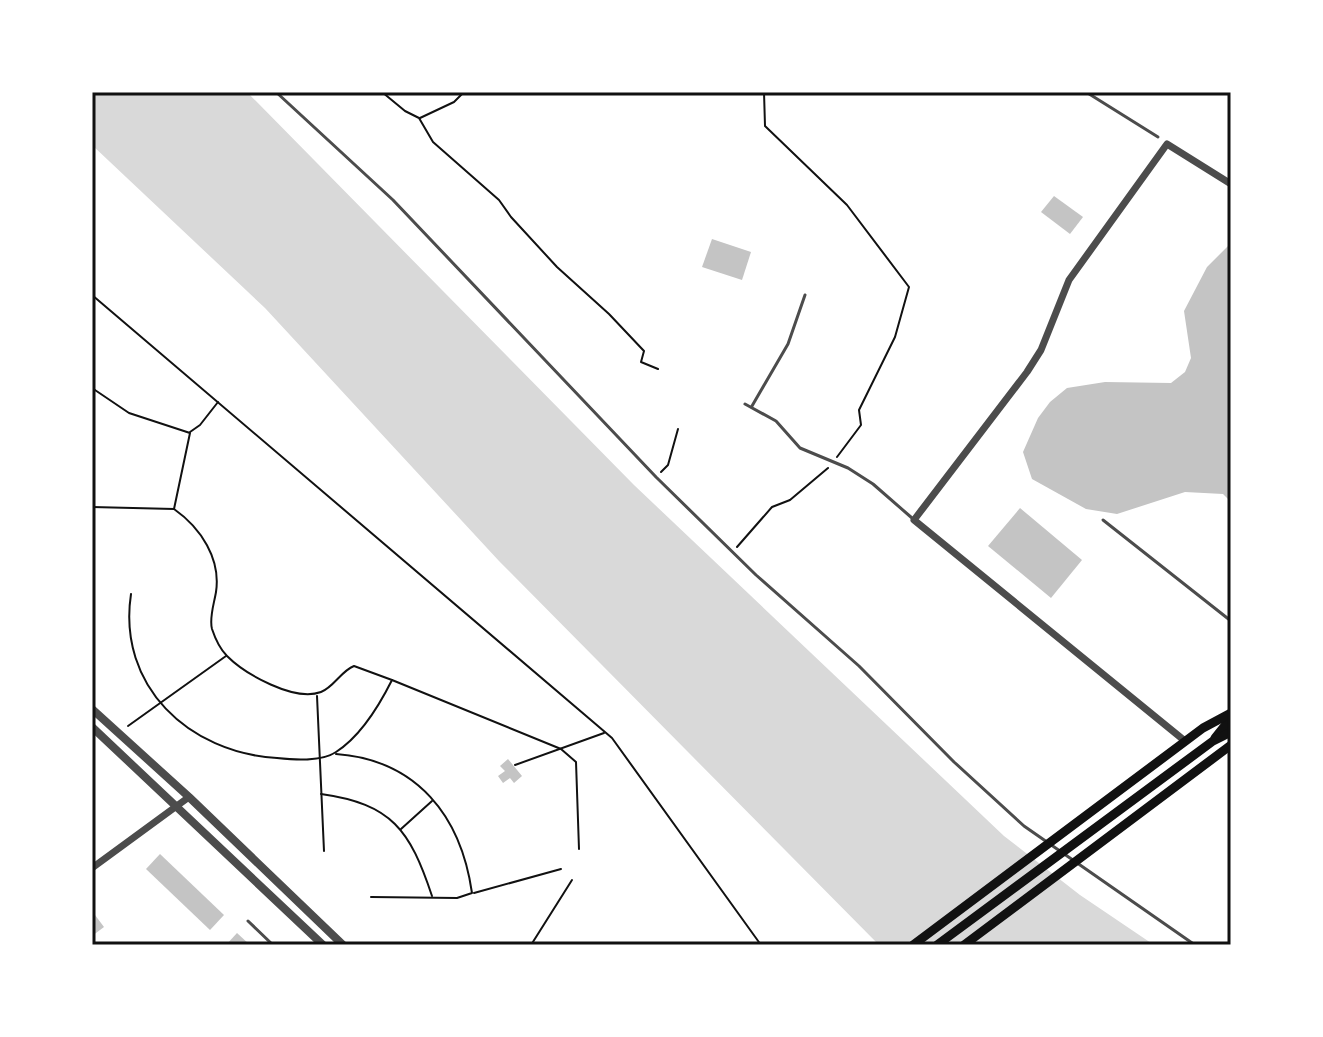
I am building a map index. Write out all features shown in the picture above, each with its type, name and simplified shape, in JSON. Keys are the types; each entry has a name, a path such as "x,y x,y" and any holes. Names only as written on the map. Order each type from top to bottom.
{"main road":[{"path":"913,945 1203,728 1231,716"},
{"path":"1213,741 1231,716"},
{"path":"937,945 1188,759 1231,732"},
{"path":"964,945 1231,745"}],"street":[{"path":"1185,741 914,520 1027,372 1041,350 1069,280 1167,144 1231,184"},
{"path":"92,709 343,945"},
{"path":"92,727 323,945"},
{"path":"92,868 189,797"}],"lane":[{"path":"276,92 393,200 732,553 859,666 954,762 1024,826 1195,945"},
{"path":"1086,92 1158,137"},
{"path":"752,408 788,344 805,295"},
{"path":"745,404 776,421 800,448 848,468 873,484 914,520"},
{"path":"1103,520 1231,621"},
{"path":"248,921 273,945"}],"path":[{"path":"382,92 419,118 433,142 499,200 557,267 644,351 641,362 658,369"},
{"path":"419,118 454,102 464,92"},
{"path":"732,553 772,507 790,500 832,462 861,425 859,410 895,337 909,287 847,205 765,126 764,92"},
{"path":"92,295 606,733 761,945"},
{"path":"92,388 129,413 190,433"},
{"path":"174,509 190,433 218,402"},
{"path":"656,477 668,465 678,429"},
{"path":"92,507 174,509 194,526 208,545 215,567 217,587 211,624 217,642 226,656 277,689 323,692 354,666 561,749 576,762 579,849"},
{"path":"131,594 128,615 132,652 143,679 160,703 208,742 228,750 260,757 354,755 377,762 420,784 455,831 463,849 472,893"},
{"path":"127,726 226,656"},
{"path":"334,754 367,723 392,680"},
{"path":"317,693 324,851"},
{"path":"515,765 606,733"},
{"path":"321,794 351,798 376,808 401,830 424,872 433,897"},
{"path":"401,830 434,799"},
{"path":"371,897 457,898 561,869"},
{"path":"531,945 572,880"}],"shaded area":[{"path":"92,92 247,92 634,485 1004,836 1080,895 1154,945 879,945 499,561 265,308 92,145"}],"building":[{"path":"1054,196 1083,217 1070,234 1041,212"},
{"path":"712,239 751,252 742,280 702,267"},
{"path":"1231,243 1231,502 1223,494 1185,492 1117,514 1086,509 1032,479 1023,452 1038,418 1050,402 1067,388 1105,382 1171,383 1185,372 1191,358 1184,311 1207,267"},
{"path":"1020,508 1082,560 1051,598 988,546"},
{"path":"508,759 522,776 514,783 510,778 503,783 498,776 505,771 500,766"},
{"path":"160,854 224,915 210,930 146,869"},
{"path":"92,911 104,927 92,936"},
{"path":"237,933 250,945 226,945"}]}
